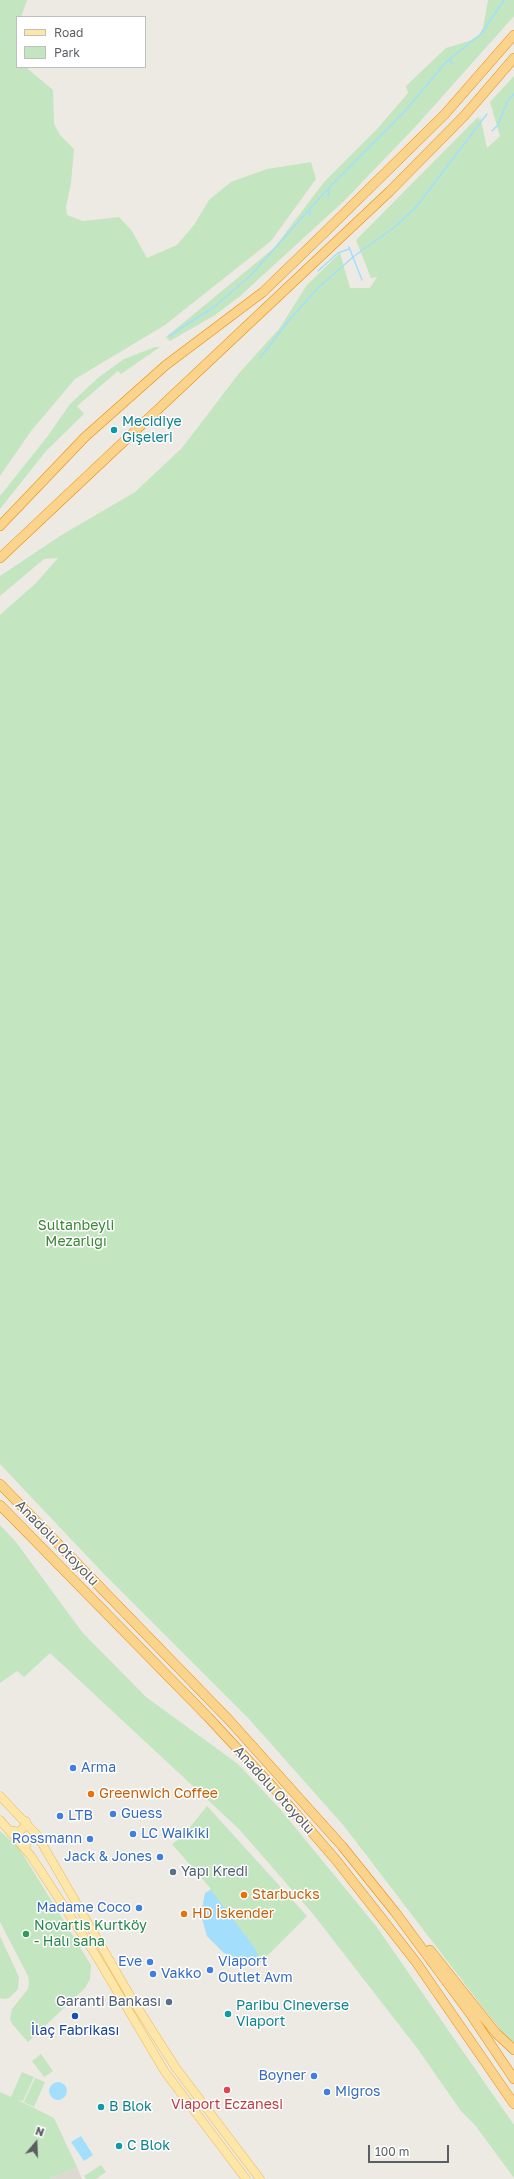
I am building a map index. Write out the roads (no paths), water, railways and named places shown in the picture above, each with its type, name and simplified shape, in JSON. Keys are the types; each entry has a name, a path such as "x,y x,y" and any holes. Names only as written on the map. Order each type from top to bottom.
{"highway":[{"path":"0,526 85,437 126,400 166,365 263,292 445,114 514,35"},
{"path":"0,558 390,191 465,115 514,58"},
{"name":"Anadolu Otoyolu","path":"0,1484 229,1720 328,1829 395,1912 469,2012 514,2080"},
{"name":"Anadolu Otoyolu","path":"0,1505 208,1717 273,1787 336,1860 416,1962 514,2104"},
{"path":"395,1912 443,1966 496,2033 514,2050"}],"main road":[{"path":"0,1796 26,1821 41,1841 132,1999 176,2068 260,2179"},
{"path":"0,1820 25,1849 95,1954 165,2072 246,2179"},
{"path":"9,1830 19,1832 24,1828 26,1821"},
{"path":"25,1849 28,1840 34,1838 41,1841"}],"water":[{"path":"211,1890 254,1947 261,1962 237,1958 224,1953 207,1936 201,1915 205,1893"},
{"path":"54,2082 62,2082 67,2087 65,2098 62,2100 54,2100 49,2095 49,2087"},
{"path":"81,2136 93,2155 84,2161 71,2142"}],"waterway":[{"path":"169,336 214,307 250,276 324,193 405,111 446,62 481,34 504,0"},
{"path":"450,59 452,64"},
{"path":"492,131 498,125 507,102 514,94"},
{"path":"260,358 290,319 319,287 353,257 396,226 416,207 487,114"},
{"path":"328,197 329,189"},
{"path":"310,210 310,216"},
{"path":"349,247 362,280"},
{"path":"318,271 338,253 349,249"}],"place":[{"name":"Mecidiye Gişeleri","path":"114,430"},
{"name":"Arma","path":"73,1768"},
{"name":"Greenwich Coffee","path":"91,1794"},
{"name":"Guess","path":"113,1814"},
{"name":"LTB","path":"60,1816"},
{"name":"LC Waikiki","path":"133,1834"},
{"name":"Rossmann","path":"90,1839"},
{"name":"Jack & Jones","path":"160,1857"},
{"name":"Yapı Kredi","path":"173,1872"},
{"name":"Starbucks","path":"244,1895"},
{"name":"Madame Coco","path":"139,1908"},
{"name":"HD İskender","path":"184,1914"},
{"name":"Novartis Kurtköy - Halı saha","path":"26,1934"},
{"name":"Eve","path":"150,1962"},
{"name":"Viaport Outlet Avm","path":"210,1970"},
{"name":"Vakko","path":"153,1974"},
{"name":"Garanti Bankası","path":"169,2002"},
{"name":"Paribu Cineverse Viaport","path":"228,2014"},
{"name":"İlaç Fabrikası","path":"75,2016"},
{"name":"Boyner","path":"314,2076"},
{"name":"Viaport Eczanesi","path":"227,2090"},
{"name":"Migros","path":"327,2092"},
{"name":"B Blok","path":"101,2107"},
{"name":"C Blok","path":"119,2146"}],"park label":[{"name":"Sultanbeyli Mezarlığı","path":"76,1234"}]}
